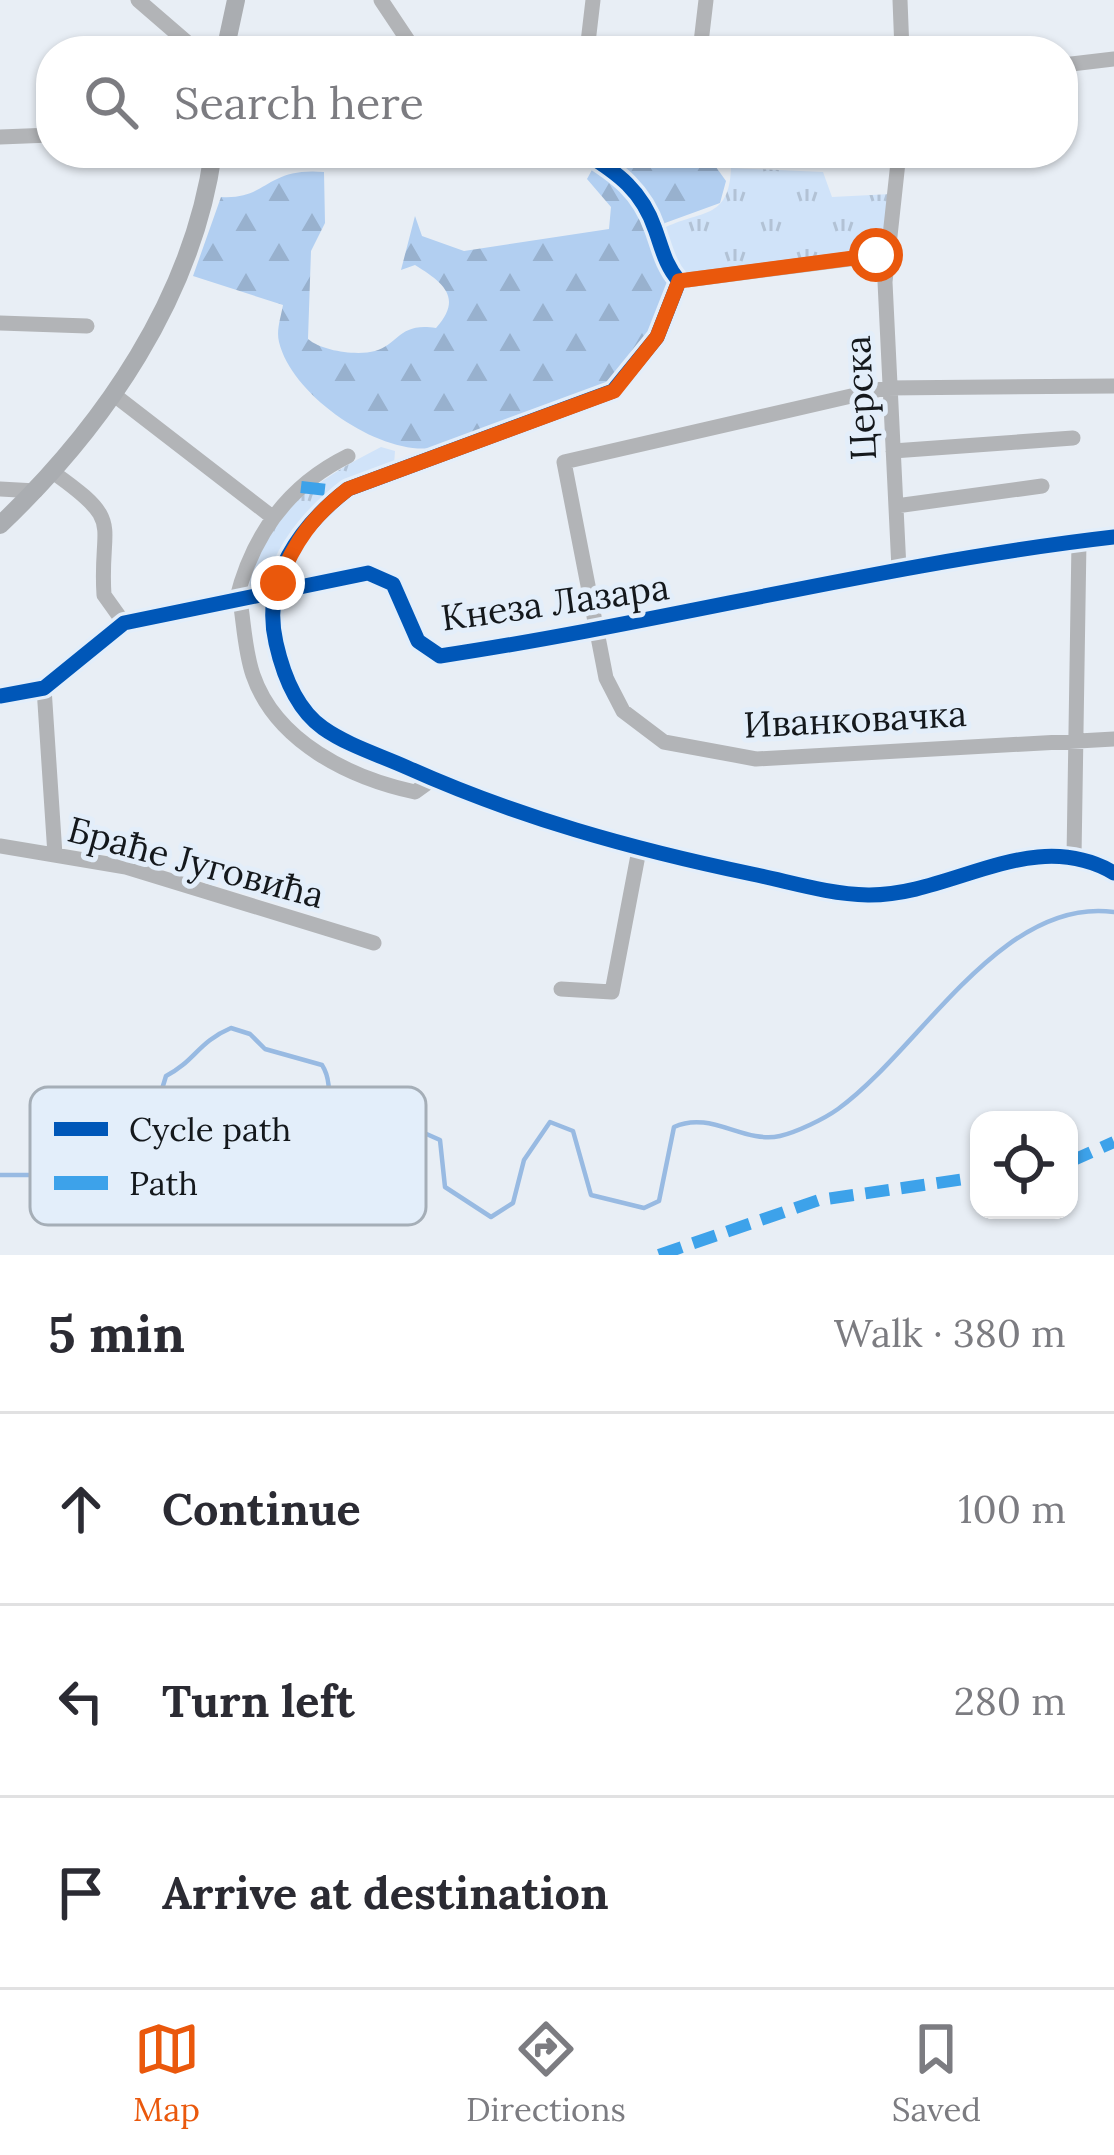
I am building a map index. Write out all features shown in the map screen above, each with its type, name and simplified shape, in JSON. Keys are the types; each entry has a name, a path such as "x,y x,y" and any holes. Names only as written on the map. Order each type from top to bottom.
{"main road":[{"path":"228,36 236,0"},
{"path":"0,525 54,473 113,394 191,252 210,168"}],"street":[{"path":"138,0 180,36"},
{"path":"381,0 405,36"},
{"path":"589,36 593,0"},
{"path":"702,36 706,0"},
{"path":"900,0 901,36"},
{"path":"1078,63 1114,59"},
{"path":"0,136 36,135"},
{"path":"609,168 624,177 643,201 669,268 679,281"},
{"name":"Церска","path":"898,168 889,254 886,388 898,569"},
{"path":"679,281 889,254"},
{"path":"679,281 657,337 614,391 348,489 316,513 294,543 272,594 275,640 290,691 322,728 433,779 639,850 827,891 872,895 1034,855 1074,856 1114,873"},
{"path":"0,323 87,326"},
{"path":"886,388 1114,386"},
{"name":"Иванковачка","path":"886,388 564,462 606,678 623,711 664,742 756,759 1114,739"},
{"path":"113,394 271,516"},
{"path":"893,451 1073,437"},
{"path":"348,456 320,470 271,516 245,567 238,600 254,681 268,708 304,746 392,788 415,793 433,779"},
{"path":"54,473 99,508 109,539 104,596 124,623"},
{"path":"896,506 1042,486"},
{"path":"0,489 36,490"},
{"name":"Кнеза Лазара","path":"0,696 44,688 124,623 368,573 383,575 393,584 418,641 440,656 597,632 898,569 1114,537"},
{"path":"1074,856 1079,541"},
{"path":"44,688 56,855"},
{"name":"Браће Југовића","path":"0,846 126,867 374,943"},
{"path":"562,989 612,992 639,850"}],"green space":[{"path":"593,168 717,168 726,181 720,203 665,223 652,237 673,286 654,328 609,387 432,448 388,442 340,418 287,362 278,328 283,305 193,276 221,197 249,194 290,174 324,172 325,223 311,251 308,339 340,351 375,351 414,328 436,328 448,308 446,292 434,278 415,265 401,270 415,216 422,236 464,251 609,229 611,207 587,179"},
{"path":"731,168 823,172 832,197 891,194 882,246 692,275 674,271 662,229 719,205"},
{"path":"381,447 395,451 394,465 350,486 320,508 296,538 275,582 249,591 262,543 276,522 314,487"}],"waterway":[{"path":"426,1134 440,1140 445,1187 491,1217 513,1203 524,1160 550,1122 573,1131 591,1195 644,1208 659,1201 674,1127 701,1122 766,1137 810,1125 868,1083 998,952 1035,928 1073,913 1114,912"},
{"path":"163,1087 166,1076 231,1028 250,1034 265,1049 322,1065 328,1087"},
{"path":"0,1175 30,1175"}],"marked path":[{"path":"301,487 344,492"},
{"path":"1078,1158 1114,1142"},
{"path":"659,1255 819,1200 970,1178"}],"cycle path":[{"path":"607,168 636,194 679,281 657,337 613,391 348,489 314,520 288,556 274,597 273,620 282,667 305,711 353,745 533,816 663,854 824,890 868,895 899,892 992,866 1053,856 1083,860 1114,873"},
{"path":"0,696 44,688 124,623 368,573 393,584 418,641 440,656 945,562 1114,537"}],"route":[{"path":"278,583 294,543 316,513 348,489 614,391 657,337 679,281 876,255"}]}
